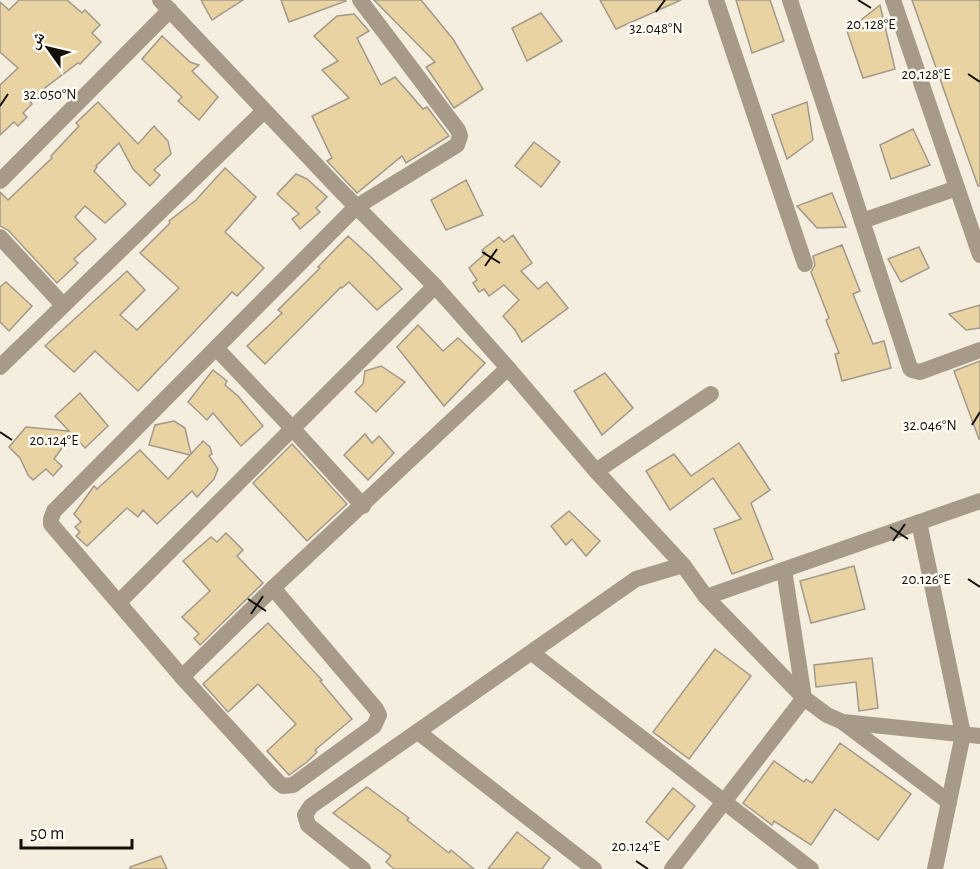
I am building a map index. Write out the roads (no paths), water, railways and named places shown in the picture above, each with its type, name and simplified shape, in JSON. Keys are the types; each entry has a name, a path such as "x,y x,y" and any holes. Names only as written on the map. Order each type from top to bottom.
{"street":[{"path":"273,588 379,715 374,726 293,785 283,786 182,677 51,524 52,514 356,207 457,145 460,136 458,130 360,0"},
{"path":"716,0 806,264"},
{"path":"790,0 912,370 920,372 980,350"},
{"path":"893,0 980,255"},
{"path":"0,181 165,5 356,207 435,286 596,471 683,564 706,597 804,698 826,715 843,722 949,802"},
{"path":"0,367 264,111"},
{"path":"862,221 957,188"},
{"path":"0,237 63,305"},
{"path":"119,602 435,286"},
{"path":"216,348 363,506"},
{"path":"182,677 273,588 508,368"},
{"path":"596,471 711,394"},
{"path":"706,597 980,501"},
{"path":"920,522 963,734 935,869"},
{"path":"363,869 308,825 305,815 311,806 636,579 683,564"},
{"path":"672,869 804,698 784,570"},
{"path":"532,653 811,869"},
{"path":"843,722 980,736"},
{"path":"418,732 594,869"}]}
